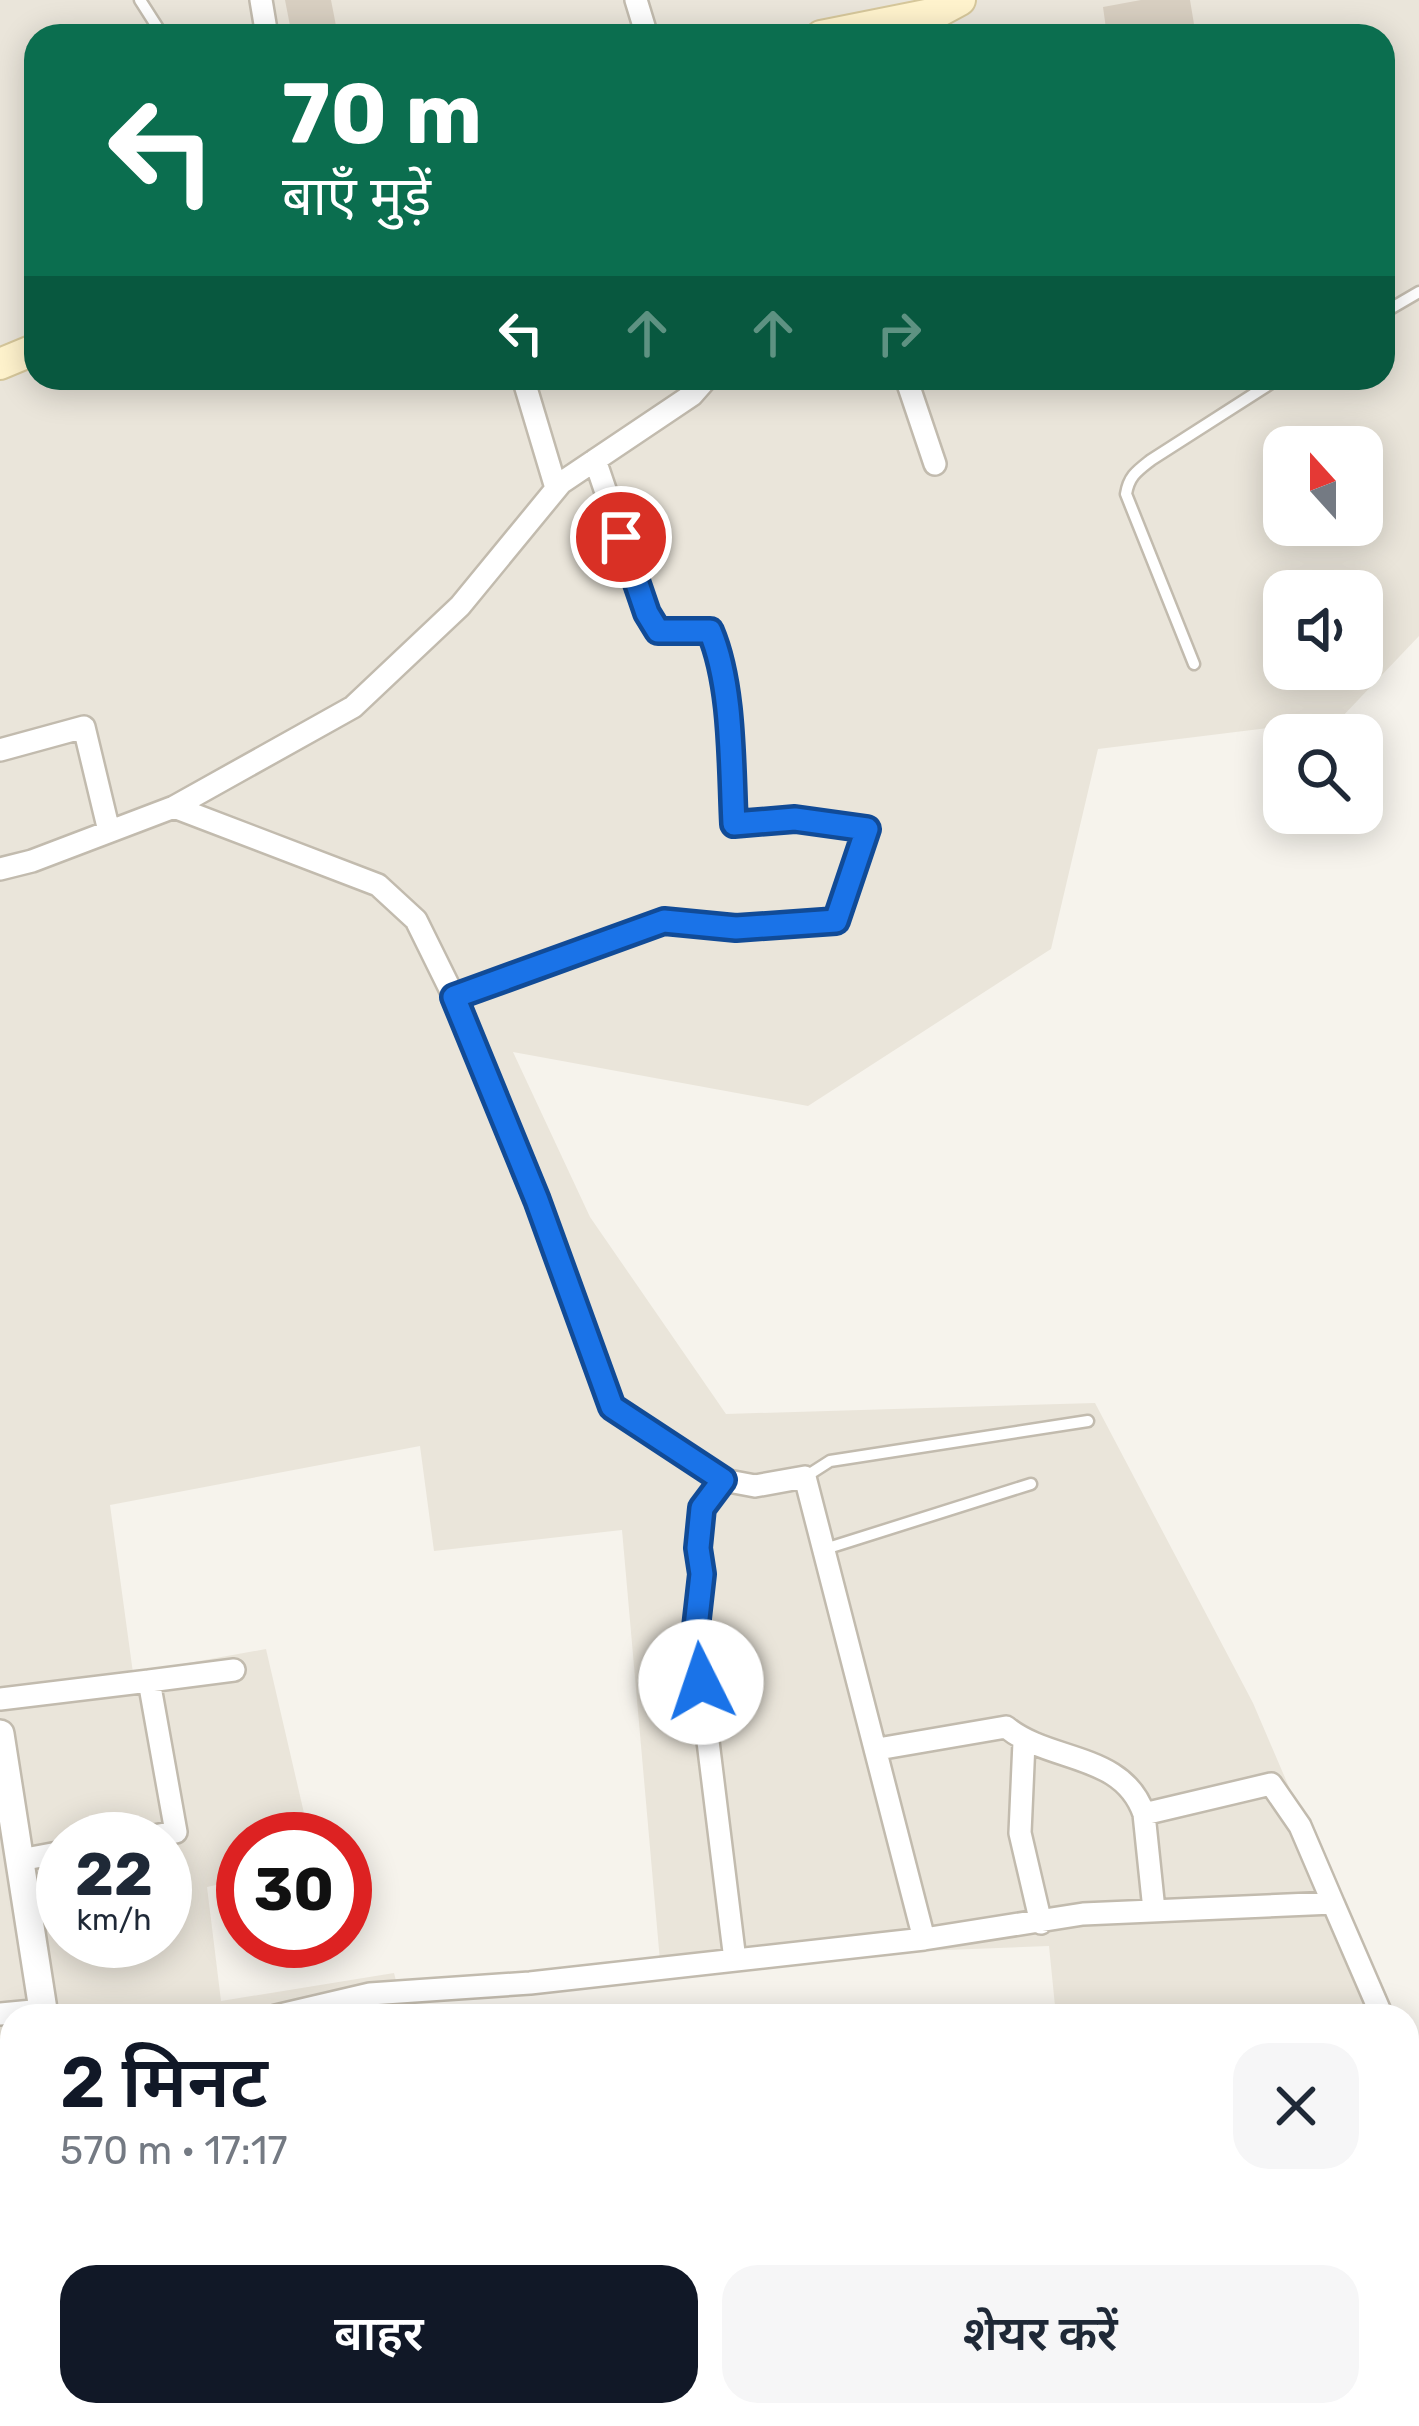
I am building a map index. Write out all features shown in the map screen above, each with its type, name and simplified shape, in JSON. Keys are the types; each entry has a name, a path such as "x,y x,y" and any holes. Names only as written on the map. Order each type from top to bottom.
{"main road":[{"path":"895,24 945,16"}],"street":[{"path":"527,390 556,488"},
{"path":"0,869 173,806 353,707 460,605 556,488 696,390"},
{"path":"910,390 935,464"},
{"path":"454,997 664,921 736,928 836,921 867,829 795,819 734,824 729,729 716,645 710,631 658,631 647,613 595,460"},
{"path":"0,750 84,727 109,831"},
{"path":"173,806 379,885 416,920 454,997 537,1200 612,1407 723,1480 755,1486 806,1477 924,1939"},
{"path":"723,1480 702,1508 698,1548 702,1574 695,1636 735,1960"},
{"path":"0,1699 234,1670"},
{"path":"149,1682 172,1812"},
{"path":"878,1749 1006,1727 1024,1742 1091,1762 1136,1790 1144,1814 1154,1910"},
{"path":"0,1734 43,2004"},
{"path":"1024,1742 1020,1833 1041,1923"},
{"path":"1144,1814 1271,1784 1300,1826 1377,2004"},
{"path":"20,1860 36,1857"},
{"path":"346,2004 370,1994 530,1983 924,1939 1083,1914 1333,1903"}],"lane":[{"path":"1194,664 1126,494 1128,484 1131,475 1150,460 1260,390"},
{"path":"806,1477 830,1461 1088,1420"},
{"path":"825,1549 1031,1484"}],"shaded area":[{"path":"0,0 1419,0 1419,636 1383,674 1383,570 1263,570 1263,690 1368,690 1345,714 1263,714 1263,729 1098,749 1051,949 808,1106 513,1052 590,1217 726,1414 1095,1403 1253,1703 1382,2004 1055,2004 1049,1946 660,1961 622,1530 434,1551 420,1446 110,1505 133,1673 266,1649 304,1812 216,1812 216,1885 207,1887 221,2001 394,1973 402,2004 0,2004"}],"building":[{"path":"285,0 331,0 336,24 290,24"},
{"path":"1141,0 1190,0 1194,24 1105,24 1103,7"}],"route":[{"path":"621,537 647,613 658,631 710,631 716,645 729,729 734,824 795,819 867,829 836,921 736,928 664,921 454,997 537,1200 612,1407 723,1480 702,1508 698,1548 702,1574 695,1636 701,1682"}]}
